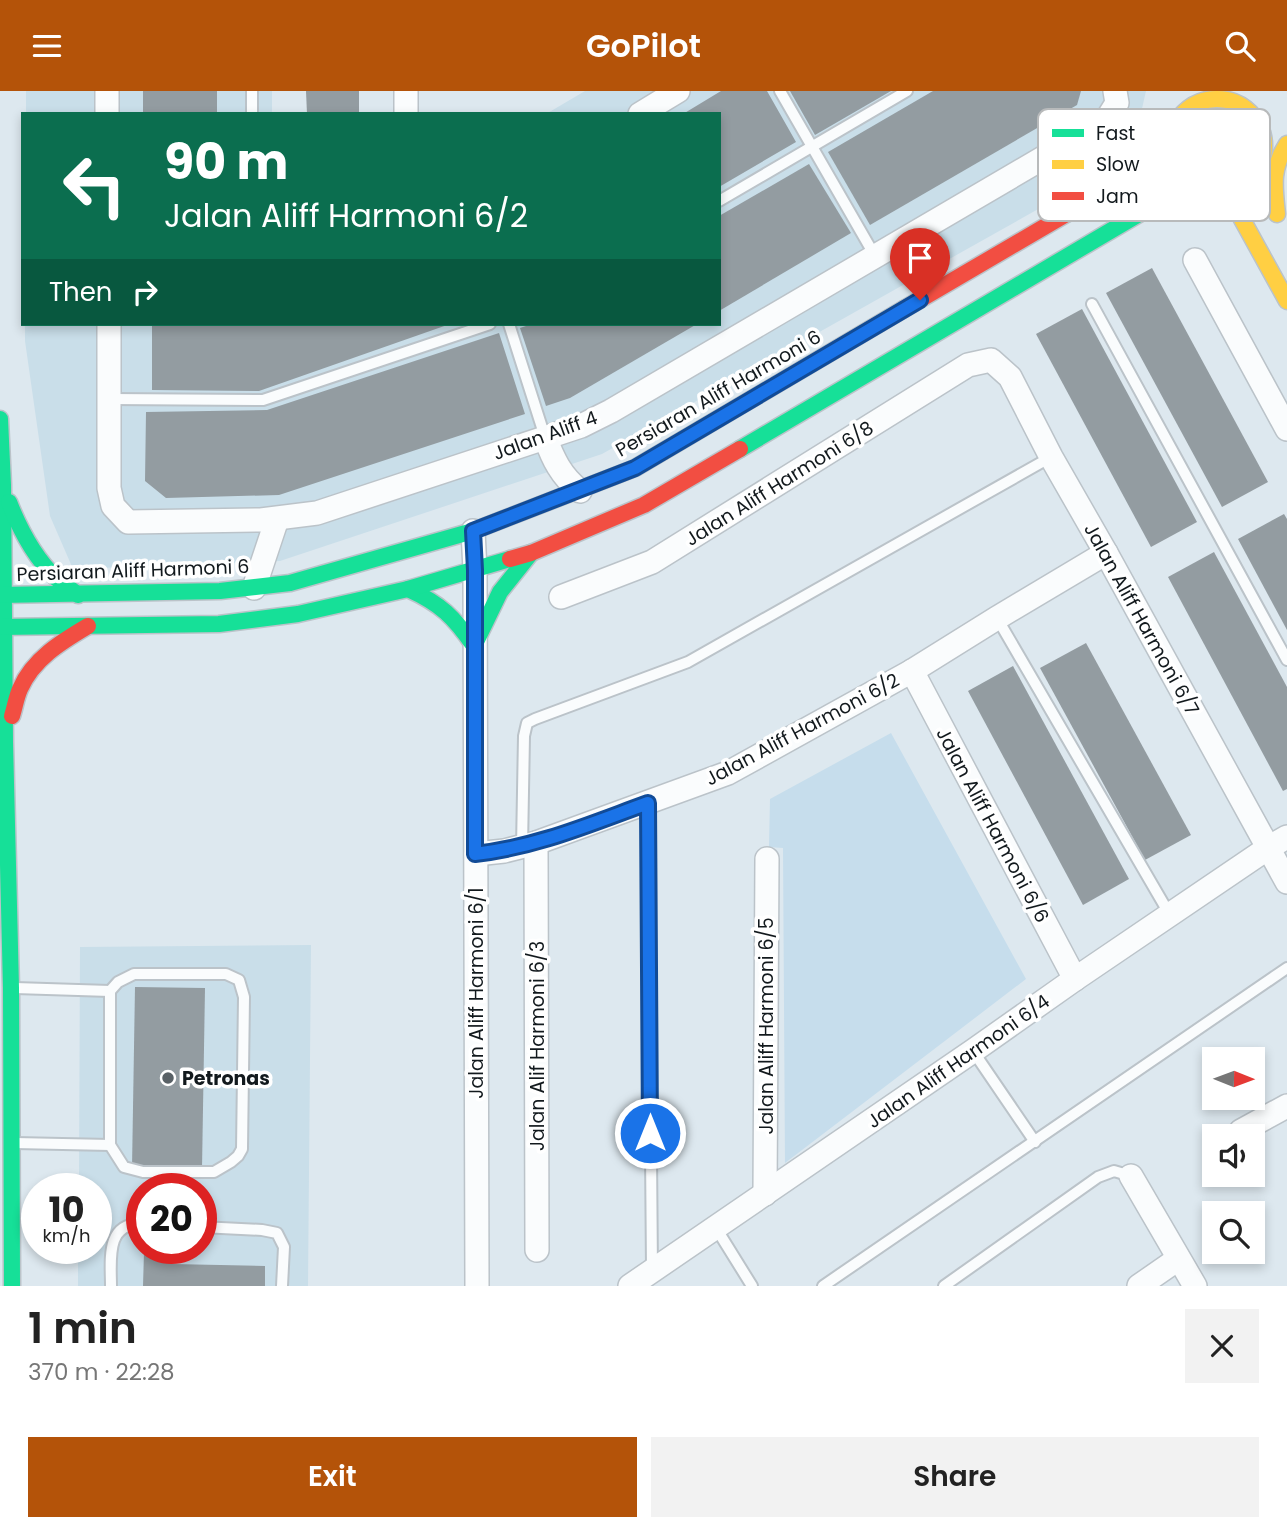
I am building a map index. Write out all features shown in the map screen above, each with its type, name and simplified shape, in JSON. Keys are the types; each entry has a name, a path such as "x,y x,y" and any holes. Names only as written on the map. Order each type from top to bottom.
{"street":[{"path":"107,91 107,112"},
{"path":"406,91 406,112"},
{"path":"643,112 677,91"},
{"name":"Jalan Aliff 4","path":"1113,109 1117,103 1115,91"},
{"path":"1180,109 1202,102 1211,95 1245,109"},
{"path":"1270,201 1280,219 1273,178 1278,158 1287,144"},
{"name":"Jalan Aliff 4","path":"109,326 109,488 113,506 128,522 261,520 317,513 581,426 1038,161"},
{"name":"Persiaran Aliff Harmoni 6","path":"2,595 220,591 290,583 473,531 635,468 1054,221"},
{"path":"2,627 219,624 298,614 408,589 531,553 644,505 1127,221"},
{"path":"1243,221 1287,301"},
{"path":"1195,260 1287,429"},
{"name":"Jalan Aliff Harmoni 6/7","path":"991,360 1010,377 1051,457 1106,553 1278,843 1287,882"},
{"name":"Jalan Aliff Harmoni 6/8","path":"561,597 652,562 968,365 991,360"},
{"path":"0,419 11,988 12,1286"},
{"path":"545,437 554,462 580,491"},
{"path":"3,485 19,530 33,551 53,575 78,594"},
{"path":"254,587 277,519"},
{"name":"Jalan Aliff Harmoni 6/1","path":"473,531 477,1286"},
{"path":"408,589 443,608 456,620 474,646 500,592 531,553"},
{"name":"Jalan Aliff Harmoni 6/2","path":"475,854 529,845 728,773 912,671 1106,553"},
{"path":"5,742 19,690 35,665 54,646 88,627"},
{"name":"Jalan Aliff Harmoni 6/6","path":"912,671 1074,979"},
{"name":"Jalan Aliff Harmoni 6/4","path":"630,1286 973,1052 1074,979 1278,843"},
{"name":"Jalan Alif Harmoni 6/3","path":"529,845 537,1250"},
{"name":"Jalan Aliff Harmoni 6/5","path":"765,1194 767,859"},
{"path":"1254,1124 1287,1106"},
{"path":"1132,1176 1195,1286"},
{"path":"1139,1286 1178,1259"}],"lane":[{"path":"252,91 252,112"},
{"path":"780,91 875,256"},
{"path":"721,200 907,91"},
{"path":"1092,304 1287,660"},
{"path":"110,399 263,400 484,326"},
{"path":"510,326 545,437"},
{"path":"529,845 524,736 527,723 688,661 1051,457"},
{"path":"997,618 1170,915"},
{"path":"648,803 652,1271"},
{"path":"823,1286 1287,968"},
{"path":"134,974 226,974 239,980 244,996 242,1149 231,1163 214,1172 143,1172 124,1167 110,1145 110,991 118,982 134,974"},
{"path":"11,988 110,991"},
{"path":"973,1052 1035,1142"},
{"path":"11,1143 110,1145"},
{"path":"944,1286 1098,1177 1114,1171 1132,1176"},
{"path":"111,1286 112,1245 121,1229 126,1226"},
{"path":"217,1228 277,1233 284,1247 282,1286"},
{"path":"716,1228 752,1286"}],"shaded area":[{"path":"26,91 272,91 272,112 26,112"},
{"path":"585,91 1146,91 1142,109 1038,109 1038,209 602,454 280,561 73,569 50,516 25,326 721,326 721,112 549,112"},
{"path":"891,733 1026,979 785,1163 783,848 769,847 770,799"},
{"path":"311,945 308,1286 78,1286 78,1264 112,1264 112,1173 79,1173 80,947"}],"building":[{"path":"143,91 217,91 217,112 143,112"},
{"path":"306,91 359,91 359,112 307,112"},
{"path":"721,91 767,91 796,142 721,186 721,112 686,112"},
{"path":"790,91 891,91 815,135"},
{"path":"933,91 1081,91 1077,105 1070,109 1038,109 1038,128 870,225 828,152"},
{"path":"809,164 851,233 721,310 721,215"},
{"path":"1152,268 1268,482 1222,507 1106,293"},
{"path":"1082,309 1197,522 1151,547 1036,334"},
{"path":"152,326 444,326 259,391 152,390"},
{"path":"694,326 570,398 546,406 520,328"},
{"path":"499,333 525,414 279,495 166,498 145,481 146,412 267,410"},
{"path":"1284,514 1287,519 1287,630 1238,539"},
{"path":"1214,552 1287,687 1287,789 1283,791 1168,577"},
{"path":"1086,643 1191,835 1145,860 1040,668"},
{"path":"1013,666 1129,879 1083,905 968,691"},
{"name":"Petronas","path":"135,987 205,988 202,1169 132,1168"},
{"path":"144,1264 265,1266 265,1286 143,1286"}],"traffic: fast":[{"path":"740,449 1127,221"},
{"path":"0,595 220,591 290,583 473,531 635,468 904,309"},
{"path":"0,419 11,988 12,1286"},
{"path":"9,502 34,552 56,578 78,595"},
{"path":"408,589 446,612 474,646 500,592 531,553"},
{"path":"0,627 219,624 298,614 408,589 510,559"}],"traffic: slow":[{"path":"1189,109 1199,103 1217,99 1235,103 1245,109"},
{"path":"1277,214 1276,170 1287,144"},
{"path":"1243,221 1287,301"}],"traffic: jam":[{"path":"904,309 1054,221"},
{"path":"510,559 531,553 644,505 740,449"},
{"path":"12,716 20,689 32,669 58,645 88,626"}],"place":[{"name":"Petronas","path":"168,1078"}],"route":[{"path":"650,1133 648,803 537,843 504,851 475,854 473,531 635,468 920,300"}]}
